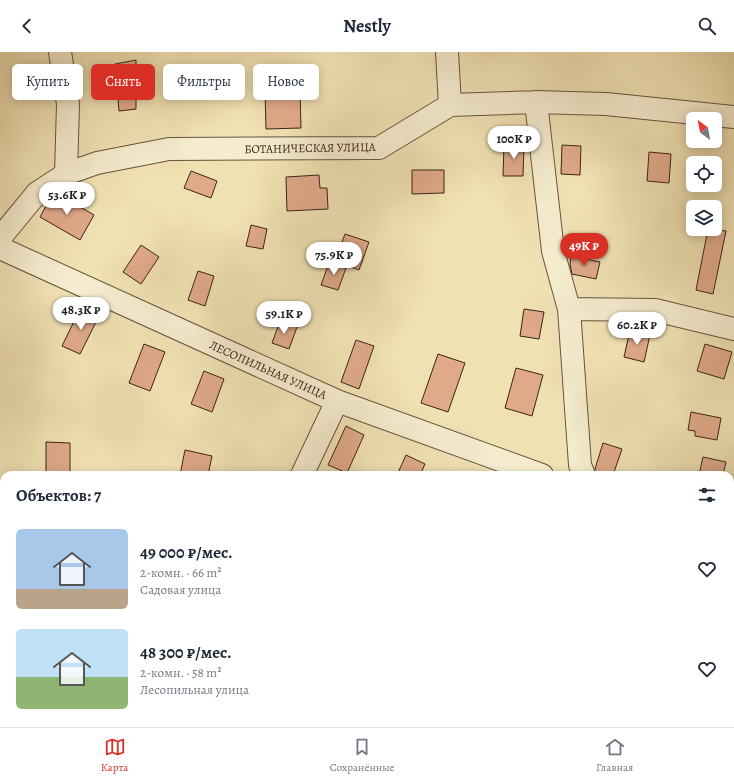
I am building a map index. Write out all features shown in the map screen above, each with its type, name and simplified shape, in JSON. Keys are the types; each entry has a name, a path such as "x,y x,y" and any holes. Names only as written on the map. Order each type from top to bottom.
{"street":[{"path":"60,52 68,104 66,174"},
{"path":"447,52 450,105"},
{"path":"536,102 553,251 569,309 580,465 582,471"},
{"name":"БОТАНИЧЕСКАЯ УЛИЦА","path":"0,238 36,193 66,174 97,163 168,149 379,148 450,105 536,102 606,104 734,117"},
{"name":"ЛЕСОПИЛЬНАЯ УЛИЦА","path":"0,248 337,401 531,471"},
{"path":"569,309 655,310 734,329"},
{"path":"304,471 337,401"}],"building":[{"path":"136,60 136,64 115,64"},
{"path":"118,100 136,100 136,109 119,111"},
{"path":"265,100 300,100 301,128 266,129"},
{"path":"504,144 524,144 523,176 503,176"},
{"path":"562,145 581,146 580,175 561,174"},
{"path":"649,152 671,154 669,183 647,181"},
{"path":"412,170 444,170 444,193 412,194"},
{"path":"191,171 217,181 211,198 184,188"},
{"path":"319,175 320,188 327,188 328,209 287,211 286,177"},
{"path":"58,194 94,215 80,240 40,217 50,199"},
{"path":"251,225 267,229 263,249 246,246"},
{"path":"722,231 726,231 713,294 696,290 707,236 722,236"},
{"path":"345,234 369,242 359,270 335,261"},
{"path":"141,245 159,257 141,284 123,272"},
{"path":"571,256 600,262 596,279 572,274 570,264"},
{"path":"329,263 346,268 338,290 321,285"},
{"path":"198,271 214,276 205,306 188,300"},
{"path":"81,307 99,316 80,354 62,346"},
{"path":"524,309 544,312 539,339 520,336"},
{"path":"280,321 297,327 289,349 272,343"},
{"path":"630,330 650,335 644,362 624,357"},
{"path":"356,340 374,346 359,389 341,382"},
{"path":"144,344 165,352 150,391 129,383"},
{"path":"705,344 732,352 724,379 697,371"},
{"path":"438,354 465,363 448,412 421,403"},
{"path":"516,368 543,375 532,416 505,408"},
{"path":"204,371 224,379 212,412 191,404"},
{"path":"691,412 721,418 717,440 695,436 695,431 688,430"},
{"path":"346,426 364,435 348,471 342,471 328,465"},
{"path":"46,442 70,443 70,471 46,471"},
{"path":"603,443 622,449 614,471 595,471"},
{"path":"185,450 212,456 209,471 181,471"},
{"path":"406,455 425,464 422,471 399,471"},
{"path":"703,457 726,462 724,471 700,471"}]}
